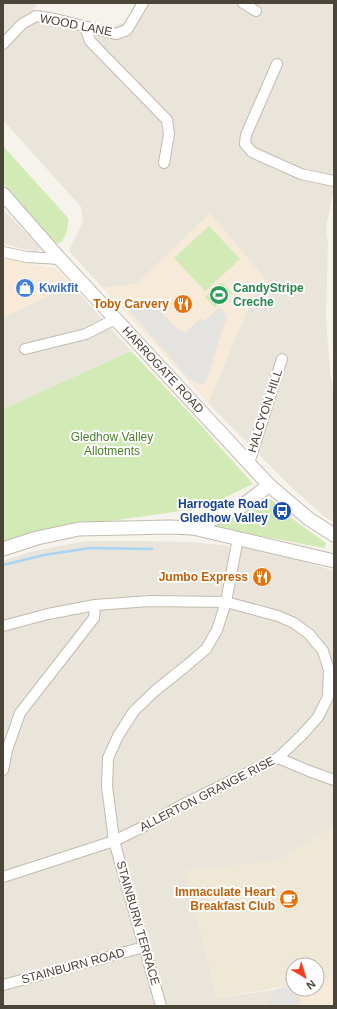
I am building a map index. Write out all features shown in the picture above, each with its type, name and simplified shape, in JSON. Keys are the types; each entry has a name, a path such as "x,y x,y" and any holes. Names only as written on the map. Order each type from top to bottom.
{"street":[{"name":"WOOD LANE","path":"3,44 22,24 36,16 55,19 116,34 127,30 143,3"},
{"path":"243,3 256,11"},
{"path":"85,27 90,41 167,120 169,134 164,163"},
{"path":"277,64 246,134 245,144 252,152 301,174 334,181"},
{"name":"HARROGATE ROAD","path":"3,194 60,259 269,485 309,519 334,535"},
{"path":"3,252 28,257 60,259"},
{"path":"25,349 86,334 116,319"},
{"name":"HALCYON HILL","path":"249,463 282,359"},
{"path":"193,528 242,506 269,485"},
{"path":"3,549 37,538 79,529 170,527 193,528 334,561"},
{"name":"STAINBURN TERRACE","path":"161,1006 114,841 107,786 108,758 118,736 134,711 156,690 206,649 217,630 226,602 238,538"},
{"path":"321,557 334,550"},
{"name":"ALLERTON GRANGE RISE","path":"3,626 48,614 95,605 150,601 226,602 278,616 294,623 309,634 323,651 332,670 328,697 318,717 278,758 182,805 149,824 114,841 3,877"},
{"path":"3,770 7,750 20,713 94,618 95,605"},
{"path":"278,758 334,780"},
{"name":"STAINBURN ROAD","path":"3,985 144,947"}],"shaded area":[{"path":"3,3 38,3 34,10 113,27 125,22 135,3 334,3 334,189 326,227 328,243 326,318 330,372 334,392 334,522 325,517 288,484 208,403 255,292 210,214 138,283 103,288 69,251 83,221 81,207 3,120"},
{"path":"3,209 40,248 37,252 3,244"},
{"path":"210,213 268,282 255,292 208,403 103,288 138,283"},
{"path":"3,258 57,269 72,285 3,317"},
{"path":"72,285 131,351 3,409 3,317"},
{"path":"148,299 151,300 179,331 186,332 201,318 204,321 220,307 227,316 205,385 189,379 123,304"},
{"path":"85,541 191,542 243,547 296,559 334,571 334,827 278,861 186,870 217,998 273,990 265,1006 3,1006 3,561 30,552"},
{"path":"331,828 334,829 334,977 325,979 325,957 285,957 285,986 217,998 186,870 278,861"},
{"path":"334,977 334,1006 265,1006 273,990 285,987 285,997 325,997 325,979"},
{"path":"285,987 285,997 299,997 301,1006 265,1006 273,990"}],"green space":[{"path":"3,146 68,218 67,232 60,243 57,244 55,242 3,183"},
{"path":"209,226 240,259 205,291 174,258"},
{"name":"CandyStripe Creche","path":"222,282 232,293 215,308 205,297"},
{"name":"Gledhow Valley Allotments","path":"131,351 196,420 253,484 216,502 174,512 37,531 3,542 3,409"},
{"path":"266,500 272,500 294,520 326,543 324,548 214,527 246,513"}],"waterway":[{"path":"3,565 44,555 90,548 152,549"}],"place":[{"name":"Kwikfit","path":"25,288"},
{"name":"CandyStripe Creche","path":"219,295"},
{"name":"Toby Carvery","path":"183,304"},
{"name":"Harrogate Road Gledhow Valley","path":"282,511"},
{"name":"Jumbo Express","path":"262,577"},
{"name":"Immaculate Heart Breakfast Club","path":"289,899"}]}
